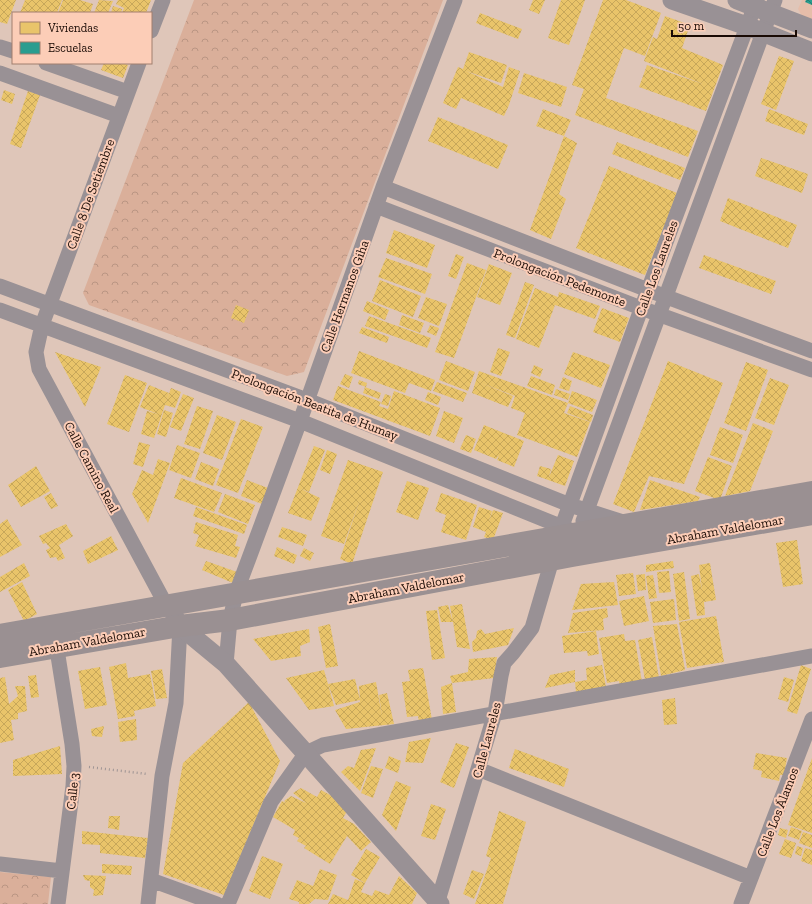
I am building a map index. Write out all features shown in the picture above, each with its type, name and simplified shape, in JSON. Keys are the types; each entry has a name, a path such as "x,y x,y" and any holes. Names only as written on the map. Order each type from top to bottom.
{"main road":[{"name":"Abraham Valdelomar","path":"0,635 566,532 629,524 812,492"},
{"name":"Abraham Valdelomar","path":"0,656 180,626 230,620 562,557 812,514"}],"street":[{"path":"152,28 162,0"},
{"name":"Calle Hermanos Giha","path":"226,664 230,620 236,593 300,421 383,187 455,0"},
{"path":"672,0 812,52"},
{"path":"736,0 764,5 812,29"},
{"name":"Calle Los Laureles","path":"566,532 587,511 665,297 764,5"},
{"name":"Calle Los Laureles","path":"566,532 570,505 641,308 755,30"},
{"path":"0,47 12,51"},
{"path":"49,64 128,92"},
{"name":"Calle 8 De Setiembre","path":"42,325 139,64"},
{"path":"0,73 119,116"},
{"name":"Prolongación Pedemonte","path":"383,187 665,297 812,351"},
{"name":"Prolongación Pedemonte","path":"376,206 641,308 812,370"},
{"name":"Prolongación Beatita de Humay","path":"0,286 307,400 570,505 629,524"},
{"name":"Prolongación Beatita de Humay","path":"0,310 300,421 566,532"},
{"name":"Calle Camino Real","path":"42,325 36,352 39,368 166,605"},
{"name":"Calle Laureles","path":"439,903 496,713 504,663 532,628 562,557 566,532"},
{"path":"166,605 180,626 226,664 439,903"},
{"name":"Calle 3","path":"53,625 72,744 74,766 73,786 58,904"},
{"path":"148,904 162,776 176,703 180,626"},
{"path":"228,904 271,802 306,753 323,745 812,656"},
{"name":"Calle Los Álamos","path":"741,904 812,720"},
{"path":"478,769 752,878"},
{"path":"0,864 62,870"},
{"path":"151,880 217,904"}],"path":[{"path":"74,766 162,776"}],"shaded area":[{"path":"802,0 812,0 812,21 803,18 798,9"}],"green space":[{"path":"194,0 443,0 304,372 287,376 89,305 83,293"},
{"path":"0,872 51,877 48,904 0,904"}],"building: Viviendas":[{"path":"0,0 16,0 7,24 0,22"},
{"path":"25,0 62,0 57,12 20,12"},
{"path":"63,0 80,0 93,4 90,12 58,12"},
{"path":"99,0 113,1 108,12 94,12"},
{"path":"118,0 151,0 146,12 122,12 124,8 116,4"},
{"path":"533,0 545,0 539,14 529,10"},
{"path":"561,0 585,0 569,45 548,38"},
{"path":"603,0 626,0 661,13 645,56 624,48 606,98 698,131 688,157 575,115 584,89 572,85"},
{"path":"113,6 122,9 121,12 111,12"},
{"path":"480,13 522,29 518,39 476,23"},
{"path":"665,16 690,25 682,48 723,65 706,111 639,87 647,65 703,84 644,61 653,37 657,39"},
{"path":"469,52 507,65 501,83 466,71 503,87 509,67 520,71 504,116 461,98 456,109 443,103 458,67 463,69"},
{"path":"779,56 794,61 776,110 761,104"},
{"path":"104,64 128,65 123,78 101,70"},
{"path":"524,73 567,87 561,107 518,93"},
{"path":"4,90 15,94 12,104 1,100"},
{"path":"28,91 40,95 21,148 10,144"},
{"path":"543,109 571,120 564,136 536,126"},
{"path":"769,109 808,124 804,135 765,121"},
{"path":"438,117 508,145 498,169 428,141"},
{"path":"564,136 577,143 559,194 566,199 551,239 530,230"},
{"path":"617,142 685,168 680,180 612,154"},
{"path":"761,158 808,174 802,193 755,176"},
{"path":"609,166 677,193 645,275 576,248"},
{"path":"728,198 797,225 788,248 720,221"},
{"path":"394,230 435,245 427,268 386,253"},
{"path":"456,254 464,257 456,279 448,276"},
{"path":"704,255 776,281 771,294 699,268"},
{"path":"386,258 432,274 425,294 378,277"},
{"path":"467,263 486,270 454,358 435,352"},
{"path":"489,264 512,273 500,305 477,297"},
{"path":"380,280 421,296 413,317 372,301"},
{"path":"525,282 534,285 515,338 506,335"},
{"path":"535,288 558,297 559,292 600,306 595,319 555,305 539,348 516,339"},
{"path":"426,297 447,304 439,326 418,318"},
{"path":"367,301 389,310 385,320 363,311"},
{"path":"236,305 249,310 244,323 231,318"},
{"path":"602,308 629,318 620,342 593,332"},
{"path":"402,315 424,323 420,333 399,325"},
{"path":"369,316 431,338 427,348 365,326"},
{"path":"430,325 439,328 436,336 427,332"},
{"path":"362,327 389,337 387,343 359,333"},
{"path":"498,348 510,352 501,376 490,372"},
{"path":"359,351 435,380 431,391 409,383 405,393 351,373"},
{"path":"55,352 101,367 85,407"},
{"path":"573,352 610,365 601,388 564,374"},
{"path":"446,361 475,372 468,391 439,380"},
{"path":"668,361 723,383 684,484 649,476 634,512 613,504"},
{"path":"746,362 768,370 746,431 724,423"},
{"path":"534,365 543,369 540,377 531,373"},
{"path":"479,371 568,403 564,413 590,422 577,457 517,435 525,413 511,408 515,396 481,383 513,396 508,407 472,393"},
{"path":"345,374 353,377 349,388 340,384"},
{"path":"125,375 147,383 129,432 107,424"},
{"path":"531,376 555,385 552,395 527,386"},
{"path":"563,377 572,381 569,391 559,388"},
{"path":"770,378 789,385 774,425 755,418"},
{"path":"359,380 367,383 366,387 358,384"},
{"path":"437,382 467,393 463,402 433,391"},
{"path":"149,385 169,393 154,438 141,434 147,411 158,414 140,407"},
{"path":"338,386 381,402 379,406 388,409 394,391 440,408 430,436 333,400"},
{"path":"365,387 381,393 379,399 363,393"},
{"path":"171,388 181,392 175,408 165,405"},
{"path":"556,389 570,394 568,400 554,395"},
{"path":"572,391 597,400 592,412 568,403"},
{"path":"428,392 441,397 438,405 425,400"},
{"path":"183,394 194,398 181,431 170,427"},
{"path":"385,394 391,396 388,406 381,404"},
{"path":"197,406 213,411 200,449 184,444"},
{"path":"570,406 593,415 591,422 567,413"},
{"path":"164,410 173,413 166,437 157,434"},
{"path":"444,411 463,418 454,443 436,436"},
{"path":"217,415 236,422 222,460 203,453"},
{"path":"241,419 263,427 238,493 216,485"},
{"path":"753,423 773,431 750,491 725,496"},
{"path":"484,425 524,441 514,467 497,460 499,455 496,459 474,450"},
{"path":"720,427 743,435 733,463 710,455"},
{"path":"466,435 476,439 471,453 460,449"},
{"path":"139,442 150,445 143,467 133,464"},
{"path":"177,445 200,453 191,478 169,470"},
{"path":"314,446 325,450 309,492 301,489 320,498 311,521 288,513"},
{"path":"327,450 337,454 330,474 320,470"},
{"path":"558,455 574,461 565,486 537,476 540,466 551,469 549,477"},
{"path":"708,457 732,466 720,500 695,491"},
{"path":"158,459 170,463 148,523 132,494 142,470 153,475"},
{"path":"348,460 383,472 352,564 340,559 360,499 344,544 321,536"},
{"path":"201,462 219,469 213,486 195,479"},
{"path":"36,466 50,491 21,507 8,485"},
{"path":"181,478 222,493 214,512 174,498"},
{"path":"247,480 268,488 262,504 241,496"},
{"path":"650,480 700,497 698,501 640,510"},
{"path":"407,481 429,488 418,520 396,512"},
{"path":"51,493 58,506 51,509 44,497"},
{"path":"441,493 477,505 466,540 441,532 446,515 435,511"},
{"path":"225,494 255,505 248,524 218,512"},
{"path":"196,507 247,525 244,534 193,516"},
{"path":"479,507 492,511 489,521 493,510 503,513 493,540 484,537 486,532 473,527"},
{"path":"7,519 22,545 0,557 0,524"},
{"path":"196,522 238,535 235,546 240,547 236,558 195,546 199,535 193,533"},
{"path":"66,524 73,536 59,545 65,558 58,561 56,557 50,558 46,550 50,548 46,543 43,544 39,536"},
{"path":"282,527 307,535 303,546 278,537"},
{"path":"111,536 118,550 88,564 83,551"},
{"path":"797,540 803,584 783,587 776,543"},
{"path":"277,547 297,555 294,564 274,556"},
{"path":"304,548 314,553 310,561 300,556"},
{"path":"206,561 237,572 233,583 202,570"},
{"path":"673,561 674,568 646,572 646,565"},
{"path":"24,563 30,576 0,592 0,577"},
{"path":"710,563 716,600 704,602 705,615 697,616 691,576 699,574 702,590 699,565"},
{"path":"669,571 671,592 659,593 657,572"},
{"path":"684,572 690,619 679,621 673,574"},
{"path":"633,573 636,594 619,596 616,575"},
{"path":"645,574 646,590 638,591 636,575"},
{"path":"653,575 657,598 649,599 646,576"},
{"path":"22,582 37,614 24,621 8,590"},
{"path":"614,582 618,605 572,610 581,584"},
{"path":"644,596 649,621 624,626 619,601"},
{"path":"674,599 676,620 653,623 650,602"},
{"path":"462,604 470,649 457,647 450,606"},
{"path":"448,605 453,622 441,622 438,607"},
{"path":"607,608 608,617 603,619 604,630 568,633 573,613"},
{"path":"437,610 445,658 432,660 426,611"},
{"path":"716,616 724,662 687,668 679,622"},
{"path":"330,624 338,666 326,668 318,627"},
{"path":"677,624 685,670 661,676 653,626"},
{"path":"514,628 508,645 473,652 472,642 476,638 477,631 481,629 485,634"},
{"path":"309,629 310,642 300,646 301,656 271,661 253,639"},
{"path":"596,631 599,654 588,656 587,651 564,653 562,636"},
{"path":"624,634 625,641 635,640 642,682 620,686 619,681 607,683 599,638"},
{"path":"652,637 659,678 645,680 638,640"},
{"path":"497,657 494,678 452,683 450,676 468,672 469,659"},
{"path":"126,663 128,678 150,674 156,706 134,711 135,716 118,719 109,667"},
{"path":"602,665 606,687 576,692 575,682 587,680 586,668"},
{"path":"801,665 811,669 797,714 787,711"},
{"path":"100,667 107,705 85,709 78,671"},
{"path":"423,668 432,720 419,722 418,716 407,717 402,682 410,681 408,670"},
{"path":"162,669 167,698 156,699 151,671"},
{"path":"324,670 334,706 309,710 286,678"},
{"path":"575,670 575,682 545,688 550,675"},
{"path":"36,675 39,697 31,698 28,676"},
{"path":"5,677 9,704 18,696 15,686 25,686 27,711 18,713 18,719 11,720 14,740 0,743 0,678"},
{"path":"784,677 794,680 788,702 778,699"},
{"path":"355,679 360,700 336,705 328,684"},
{"path":"376,682 382,716 379,695 387,693 394,724 346,729 335,710 360,702 359,686"},
{"path":"452,683 456,712 443,714 441,687"},
{"path":"675,698 677,724 664,725 662,700"},
{"path":"249,702 280,761 224,895 163,874 183,763"},
{"path":"136,719 137,740 120,742 118,722"},
{"path":"104,726 102,737 92,736 91,729"},
{"path":"431,738 423,763 405,762 409,742"},
{"path":"456,743 469,747 454,788 440,782"},
{"path":"60,746 62,774 13,776 13,760"},
{"path":"376,748 360,791 341,772 348,766 354,768 361,750"},
{"path":"515,749 569,769 564,787 509,768"},
{"path":"756,753 787,758 784,775 780,775 779,781 761,777 762,771 753,769"},
{"path":"389,756 401,761 398,773 385,768"},
{"path":"812,758 812,833 788,825"},
{"path":"371,766 383,769 373,798 361,793"},
{"path":"396,781 411,787 396,831 382,815"},
{"path":"301,788 317,797 321,790 350,806 343,818 354,824 371,842 361,851 347,836 330,864 304,848 306,846 297,841 299,838 293,835 295,830 273,817 282,801 286,803 284,801 291,796 306,803 293,793"},
{"path":"431,804 446,809 435,840 421,836"},
{"path":"499,811 526,822 503,904 475,904 491,858 486,856"},
{"path":"109,816 120,816 119,830 108,828"},
{"path":"791,827 802,831 799,840 788,836"},
{"path":"780,828 788,830 786,838 778,835"},
{"path":"82,831 148,838 145,858 100,853 100,845 82,844"},
{"path":"803,832 812,835 812,848 799,843"},
{"path":"785,839 796,843 791,858 779,854"},
{"path":"797,846 803,848 801,856 795,854"},
{"path":"805,848 812,850 812,865 801,861"},
{"path":"366,849 380,857 365,883 351,875"},
{"path":"262,856 283,864 270,899 249,891"},
{"path":"102,864 132,866 131,875 102,873"},
{"path":"320,869 337,875 328,900 315,899 309,904 299,904 299,902 289,899 297,880 313,886"},
{"path":"472,870 484,874 474,899 463,894"},
{"path":"83,875 106,876 103,895 93,896 94,890 90,887 90,881 85,880"},
{"path":"399,876 417,893 412,904 328,904 333,894 348,900 355,879 365,883 361,892 372,896 375,890 389,895"}],"building: Escuelas":[{"path":"806,0 812,0 812,5 805,2"}]}
